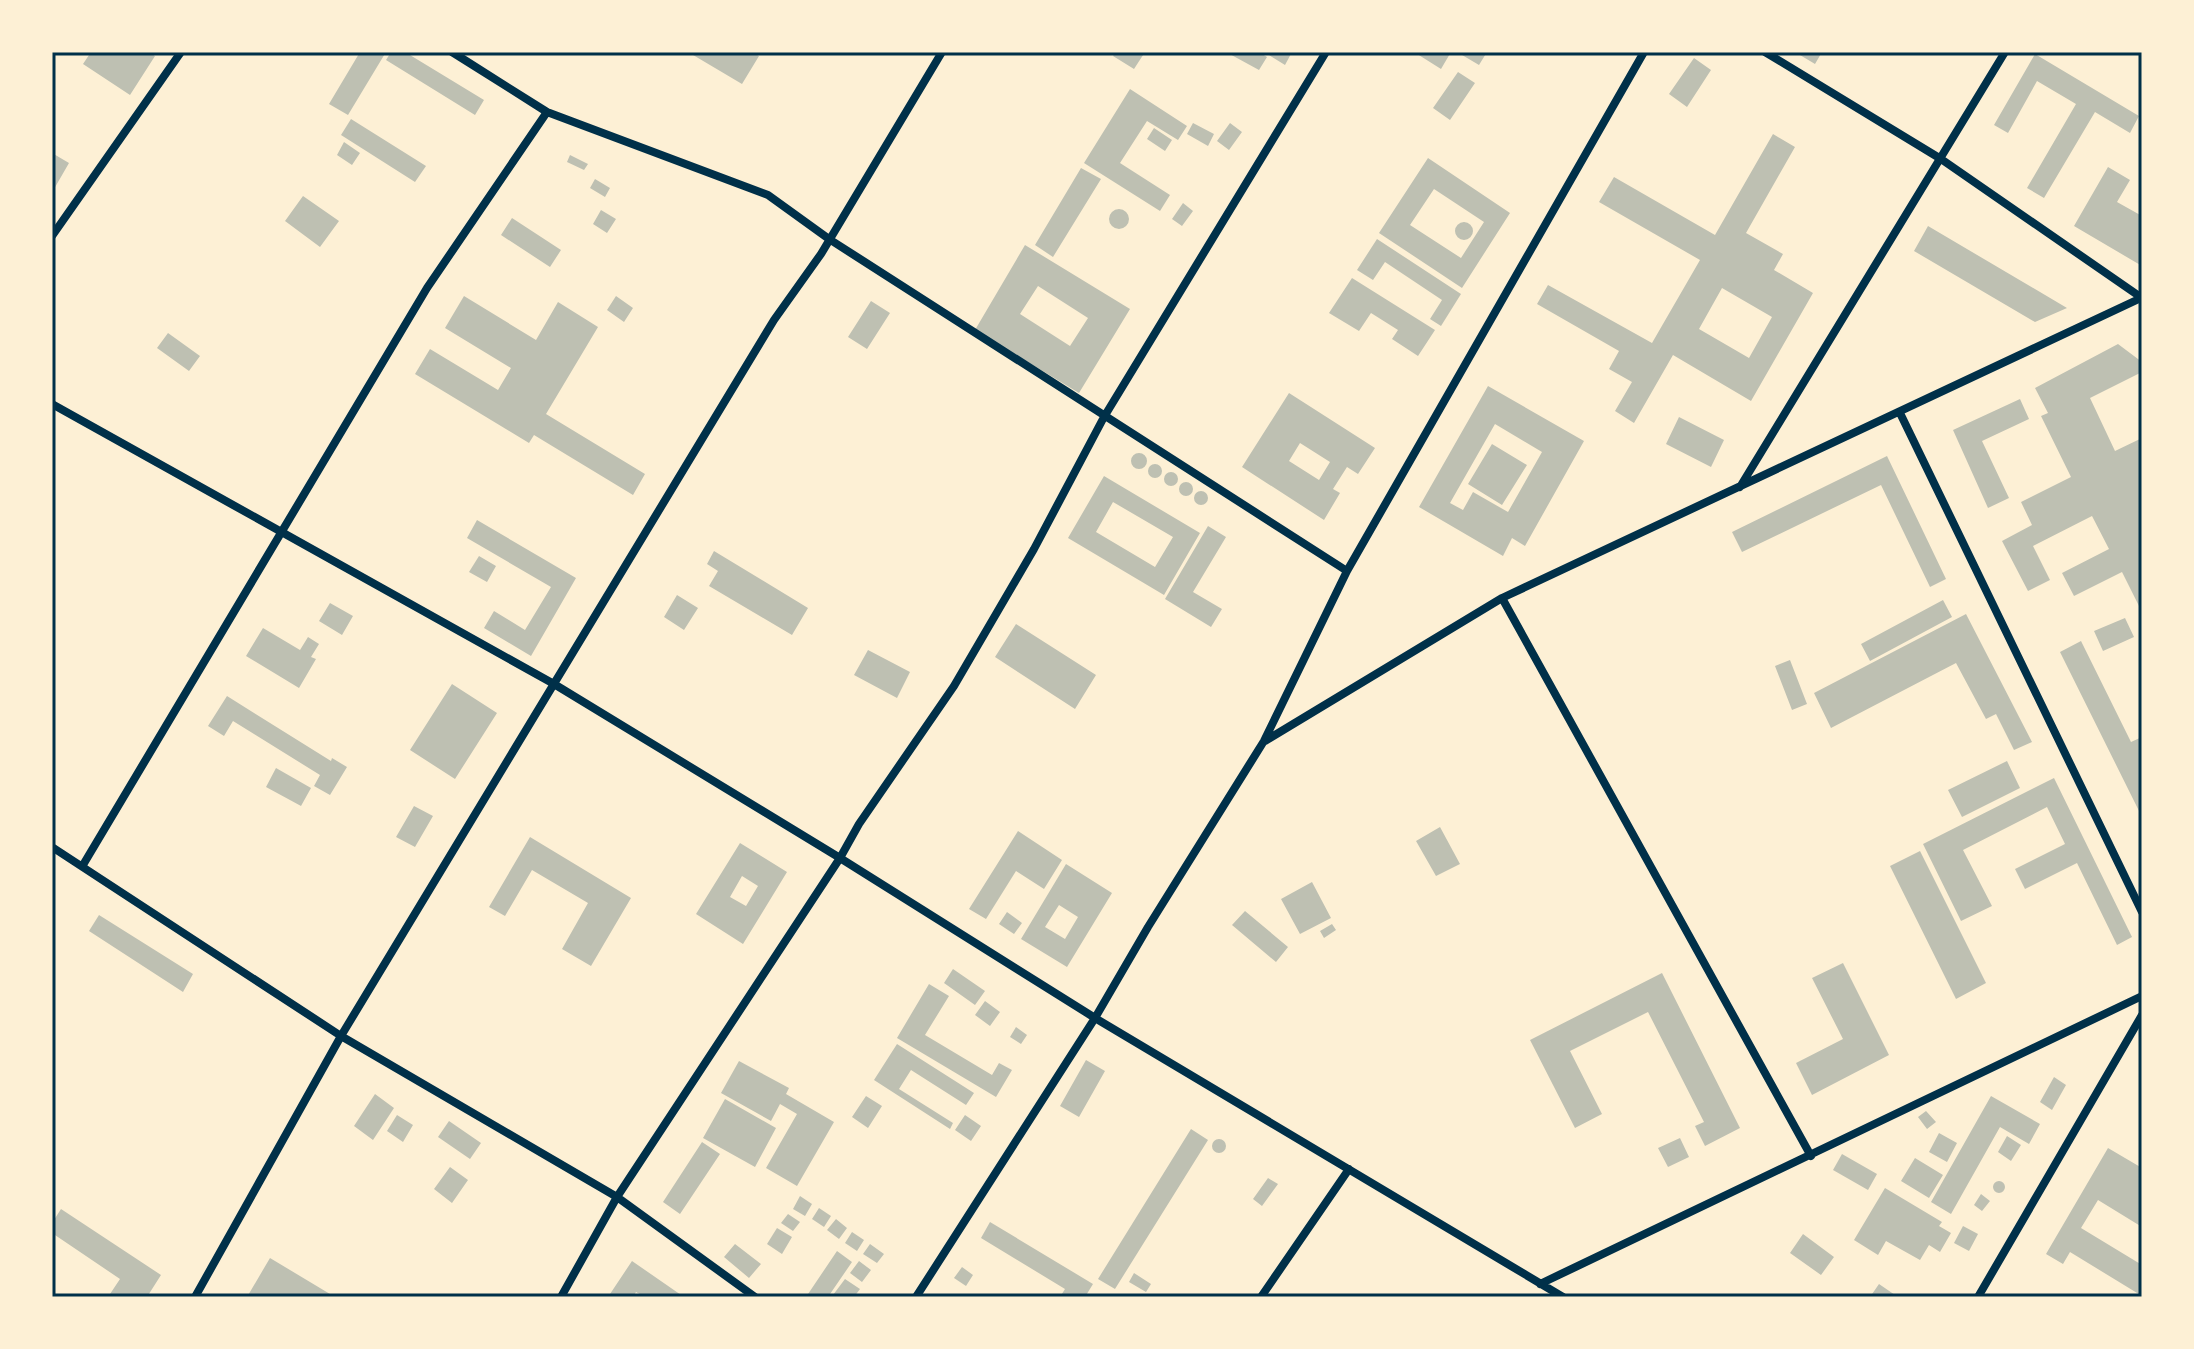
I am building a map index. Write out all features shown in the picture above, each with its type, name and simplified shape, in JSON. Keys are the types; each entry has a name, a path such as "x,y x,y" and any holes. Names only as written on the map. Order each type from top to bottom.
{"street":[{"path":"52,236 181,52"},
{"path":"452,52 547,112 768,195 829,239 1347,571"},
{"path":"195,1297 341,1036 774,320 829,239 942,52"},
{"path":"561,1297 617,1197 840,858 859,824 954,686 1034,549 1104,417 1326,52"},
{"path":"916,1297 1095,1018 1264,741 1347,571 1644,52"},
{"path":"1264,741 1502,598 2141,298 1941,159 1765,52"},
{"path":"1739,488 2005,52"},
{"path":"83,865 427,288 547,112"},
{"path":"52,404 554,684 1095,1018 1563,1297"},
{"path":"1900,413 2142,912"},
{"path":"1502,598 1811,1156"},
{"path":"52,847 341,1036 617,1197 755,1297"},
{"path":"1540,1284 2142,996"},
{"path":"1978,1297 2142,1015"},
{"path":"1261,1297 1349,1169"}],"building":[{"path":"91,52 149,52 155,56 130,95 83,64"},
{"path":"360,52 386,52 348,115 329,104"},
{"path":"391,52 405,52 484,100 475,115 386,60"},
{"path":"688,52 752,52 759,56 742,84"},
{"path":"1116,52 1145,52 1134,69 1113,56"},
{"path":"1226,52 1259,52 1267,57 1259,70"},
{"path":"1270,52 1292,52 1285,65 1269,55"},
{"path":"1414,52 1451,52 1441,69"},
{"path":"1457,52 1487,52 1479,65"},
{"path":"1795,52 1822,52 1815,64"},
{"path":"2035,54 2139,116 2130,133 2095,112 2044,198 2027,188 2076,104 2037,81 2008,133 1994,125"},
{"path":"1694,58 1711,70 1687,107 1669,94"},
{"path":"1458,72 1475,83 1450,120 1433,108"},
{"path":"1130,89 1187,126 1178,140 1147,121 1120,163 1170,195 1160,211 1084,163"},
{"path":"351,119 426,166 415,182 341,135"},
{"path":"1193,123 1214,134 1208,146 1187,134"},
{"path":"1230,123 1242,132 1229,150 1217,141"},
{"path":"1154,128 1172,140 1165,151 1147,139"},
{"path":"1773,134 1795,147 1746,233 1783,254 1774,270 1813,293 1751,401 1673,355 1634,423 1615,411 1632,382 1609,369 1619,351 1537,304 1548,285 1652,343 1700,260 1599,202 1614,177 1715,235","holes":["1722,288 1772,317 1749,358 1699,329"]},
{"path":"344,142 360,153 352,165 337,155"},
{"path":"52,153 69,163 54,189 52,188"},
{"path":"570,155 588,164 584,170 567,162"},
{"path":"1428,158 1510,213 1462,288 1379,233","holes":["1434,189 1484,222 1461,258 1410,225"]},
{"path":"2108,167 2130,180 2117,202 2142,216 2142,266 2074,226"},
{"path":"1081,168 1101,179 1053,257 1035,245"},
{"path":"595,179 610,188 605,197 590,188"},
{"path":"303,196 339,221 320,247 285,221"},
{"path":"1183,203 1193,211 1182,226 1172,219"},
{"path":"1119,209 1126,212 1129,219 1126,226 1119,229 1112,226 1109,219 1112,212"},
{"path":"601,210 616,219 607,233 593,224"},
{"path":"512,218 561,250 550,267 501,235"},
{"path":"1464,222 1473,231 1464,240 1455,231"},
{"path":"1928,226 2067,308 2035,322 1914,251"},
{"path":"1377,239 1461,294 1441,326 1430,319 1442,300 1385,262 1373,280 1357,270"},
{"path":"1025,245 1130,309 1079,393 975,330","holes":["1038,286 1088,318 1070,346 1020,314"]},
{"path":"1352,278 1435,330 1418,356 1392,339 1398,330 1371,313 1359,331 1329,313"},
{"path":"464,296 536,340 558,302 598,327 546,414 645,474 633,495 534,435 529,443 415,374 430,349 498,390 511,368 445,328"},
{"path":"616,296 633,308 624,322 607,310"},
{"path":"871,301 890,313 867,349 848,337"},
{"path":"168,333 200,356 189,371 157,348"},
{"path":"2118,344 2142,362 2142,372 2090,398 2115,451 2142,438 2142,612 2122,572 2074,596 2062,573 2109,549 2092,516 2033,546 2050,580 2028,591 2002,541 2032,525 2021,502 2071,477 2041,416 2048,413 2035,388"},
{"path":"1488,386 1584,441 1525,546 1512,538 1503,556 1419,507","holes":["1495,424 1542,452 1508,512 1473,492 1463,510 1450,503"]},
{"path":"1289,393 1375,448 1358,474 1347,467 1333,489 1340,493 1324,520 1242,467","holes":["1300,443 1330,462 1319,480 1289,461"]},
{"path":"2020,399 2029,419 1982,441 2009,498 1988,508 1953,430"},
{"path":"1679,417 1724,440 1711,467 1666,444"},
{"path":"1492,444 1527,465 1502,505 1468,484"},
{"path":"1139,453 1147,461 1139,469 1131,461"},
{"path":"1887,456 1946,579 1930,587 1881,485 1742,552 1732,532"},
{"path":"1155,464 1162,471 1155,478 1148,471"},
{"path":"1171,472 1178,479 1171,486 1164,479"},
{"path":"1104,476 1200,533 1164,595 1068,538","holes":["1113,502 1173,537 1155,567 1096,532"]},
{"path":"1186,482 1193,489 1186,496 1179,489"},
{"path":"1201,491 1208,498 1201,505 1194,498"},
{"path":"477,520 576,578 531,656 484,628 494,611 525,630 551,587 467,538"},
{"path":"1208,526 1226,537 1193,592 1222,609 1211,627 1165,599"},
{"path":"714,551 808,608 792,635 709,586 718,571 707,564"},
{"path":"479,556 496,566 487,582 469,572"},
{"path":"677,595 698,608 684,630 664,617"},
{"path":"1943,600 1952,617 1870,661 1861,644"},
{"path":"330,603 353,616 342,635 319,621"},
{"path":"1966,614 2032,742 2014,750 1996,714 1986,719 1956,663 1831,728 1814,693"},
{"path":"2125,618 2134,637 2103,651 2094,631"},
{"path":"1016,624 1096,675 1075,709 995,657"},
{"path":"263,628 300,650 308,637 319,644 311,657 316,659 299,688 246,656"},
{"path":"2081,641 2131,742 2142,737 2142,817 2060,652"},
{"path":"868,650 910,672 897,698 854,675"},
{"path":"1790,660 1807,704 1792,710 1775,666"},
{"path":"452,684 497,713 455,779 410,750"},
{"path":"227,696 331,761 332,758 347,767 330,795 314,786 320,775 233,721 224,736 208,726"},
{"path":"2007,761 2020,788 1962,817 1948,790"},
{"path":"276,768 311,788 301,806 266,787"},
{"path":"2054,778 2132,937 2117,945 2077,863 2025,889 2015,869 2065,844 2047,807 1963,850 1992,906 1961,921 1923,844"},
{"path":"414,806 433,816 415,847 396,837"},
{"path":"1440,827 1460,864 1436,876 1416,841"},
{"path":"1018,831 1062,860 1044,889 1016,871 986,919 969,909"},
{"path":"530,837 631,898 591,966 562,949 588,903 532,870 505,916 489,907"},
{"path":"740,843 787,872 743,944 696,914","holes":["742,876 758,886 746,906 730,897"]},
{"path":"1920,851 1986,983 1956,999 1890,866"},
{"path":"1066,864 1112,893 1067,967 1021,939","holes":["1059,905 1078,917 1065,939 1045,927"]},
{"path":"1312,882 1331,918 1300,934 1281,899"},
{"path":"1245,911 1288,947 1276,962 1232,925"},
{"path":"1007,912 1022,923 1014,934 999,924"},
{"path":"99,915 193,974 183,992 89,931"},
{"path":"1332,924 1336,930 1324,938 1320,931"},
{"path":"1843,963 1889,1055 1812,1095 1796,1063 1843,1039 1812,978"},
{"path":"953,969 985,991 975,1005 944,983"},
{"path":"1662,973 1740,1128 1705,1146 1695,1126 1704,1122 1648,1012 1570,1051 1602,1114 1575,1128 1530,1040"},
{"path":"929,984 949,996 925,1035 992,1075 999,1063 1012,1070 996,1097 897,1038"},
{"path":"985,1001 1000,1012 990,1026 975,1015"},
{"path":"1016,1027 1027,1035 1021,1044 1010,1037"},
{"path":"897,1044 974,1093 966,1105 911,1070 899,1089 953,1123 950,1129 874,1080"},
{"path":"1086,1060 1105,1071 1079,1117 1060,1106"},
{"path":"739,1061 789,1088 786,1094 834,1122 797,1186 766,1168 797,1114 780,1104 771,1121 721,1093"},
{"path":"2054,1077 2066,1085 2052,1110 2040,1102"},
{"path":"375,1094 394,1108 373,1140 354,1126"},
{"path":"866,1096 882,1106 868,1128 852,1117"},
{"path":"1991,1096 2040,1124 2029,1144 2000,1127 1951,1214 1931,1202"},
{"path":"725,1099 776,1128 755,1167 703,1138"},
{"path":"1926,1111 1936,1122 1927,1129 1918,1117"},
{"path":"397,1115 413,1125 403,1142 387,1131"},
{"path":"965,1115 981,1126 971,1141 955,1130"},
{"path":"449,1121 481,1143 470,1159 438,1137"},
{"path":"1191,1129 1208,1140 1115,1289 1098,1279"},
{"path":"1939,1133 1957,1143 1947,1162 1929,1152"},
{"path":"2007,1136 2021,1145 2011,1161 1998,1152"},
{"path":"1680,1138 1689,1157 1668,1167 1658,1148"},
{"path":"1219,1139 1226,1146 1219,1153 1212,1146"},
{"path":"702,1142 720,1154 680,1214 663,1202"},
{"path":"2108,1148 2142,1168 2142,1227 2098,1200 2081,1228 2142,1265 2142,1296 2070,1252 2063,1264 2046,1254"},
{"path":"1842,1154 1877,1174 1868,1190 1833,1170"},
{"path":"1915,1158 1943,1175 1929,1198 1901,1181"},
{"path":"450,1167 468,1180 452,1203 434,1189"},
{"path":"1268,1178 1278,1184 1262,1206 1253,1199"},
{"path":"1999,1181 2005,1187 1999,1193 1993,1187"},
{"path":"1885,1188 1942,1222 1939,1226 1951,1233 1940,1252 1929,1245 1920,1260 1886,1241 1878,1255 1854,1240"},
{"path":"1981,1194 1990,1201 1982,1211 1974,1205"},
{"path":"800,1196 812,1204 805,1216 793,1209"},
{"path":"819,1208 831,1216 824,1227 812,1219"},
{"path":"61,1209 161,1275 147,1297 108,1297 120,1279 52,1233 52,1223"},
{"path":"788,1214 800,1222 793,1231 781,1223"},
{"path":"836,1219 847,1228 839,1239 827,1230"},
{"path":"990,1222 1093,1284 1085,1297 1060,1297 1065,1289 981,1238"},
{"path":"1963,1226 1978,1234 1969,1251 1954,1243"},
{"path":"777,1228 792,1237 782,1254 767,1244"},
{"path":"852,1232 864,1240 857,1251 845,1243"},
{"path":"1803,1234 1834,1257 1821,1275 1790,1253"},
{"path":"735,1244 761,1264 749,1278 724,1257"},
{"path":"870,1244 884,1254 877,1263 863,1254"},
{"path":"837,1251 852,1262 828,1297 806,1297"},
{"path":"270,1258 335,1297 247,1297"},
{"path":"632,1261 684,1297 645,1297 636,1292 633,1297 608,1297"},
{"path":"859,1261 871,1270 862,1282 850,1273"},
{"path":"962,1267 973,1275 966,1286 954,1278"},
{"path":"1134,1273 1151,1284 1146,1292 1129,1282"},
{"path":"845,1279 860,1289 854,1297 836,1297 833,1295"},
{"path":"1879,1284 1898,1297 1870,1297"}]}
